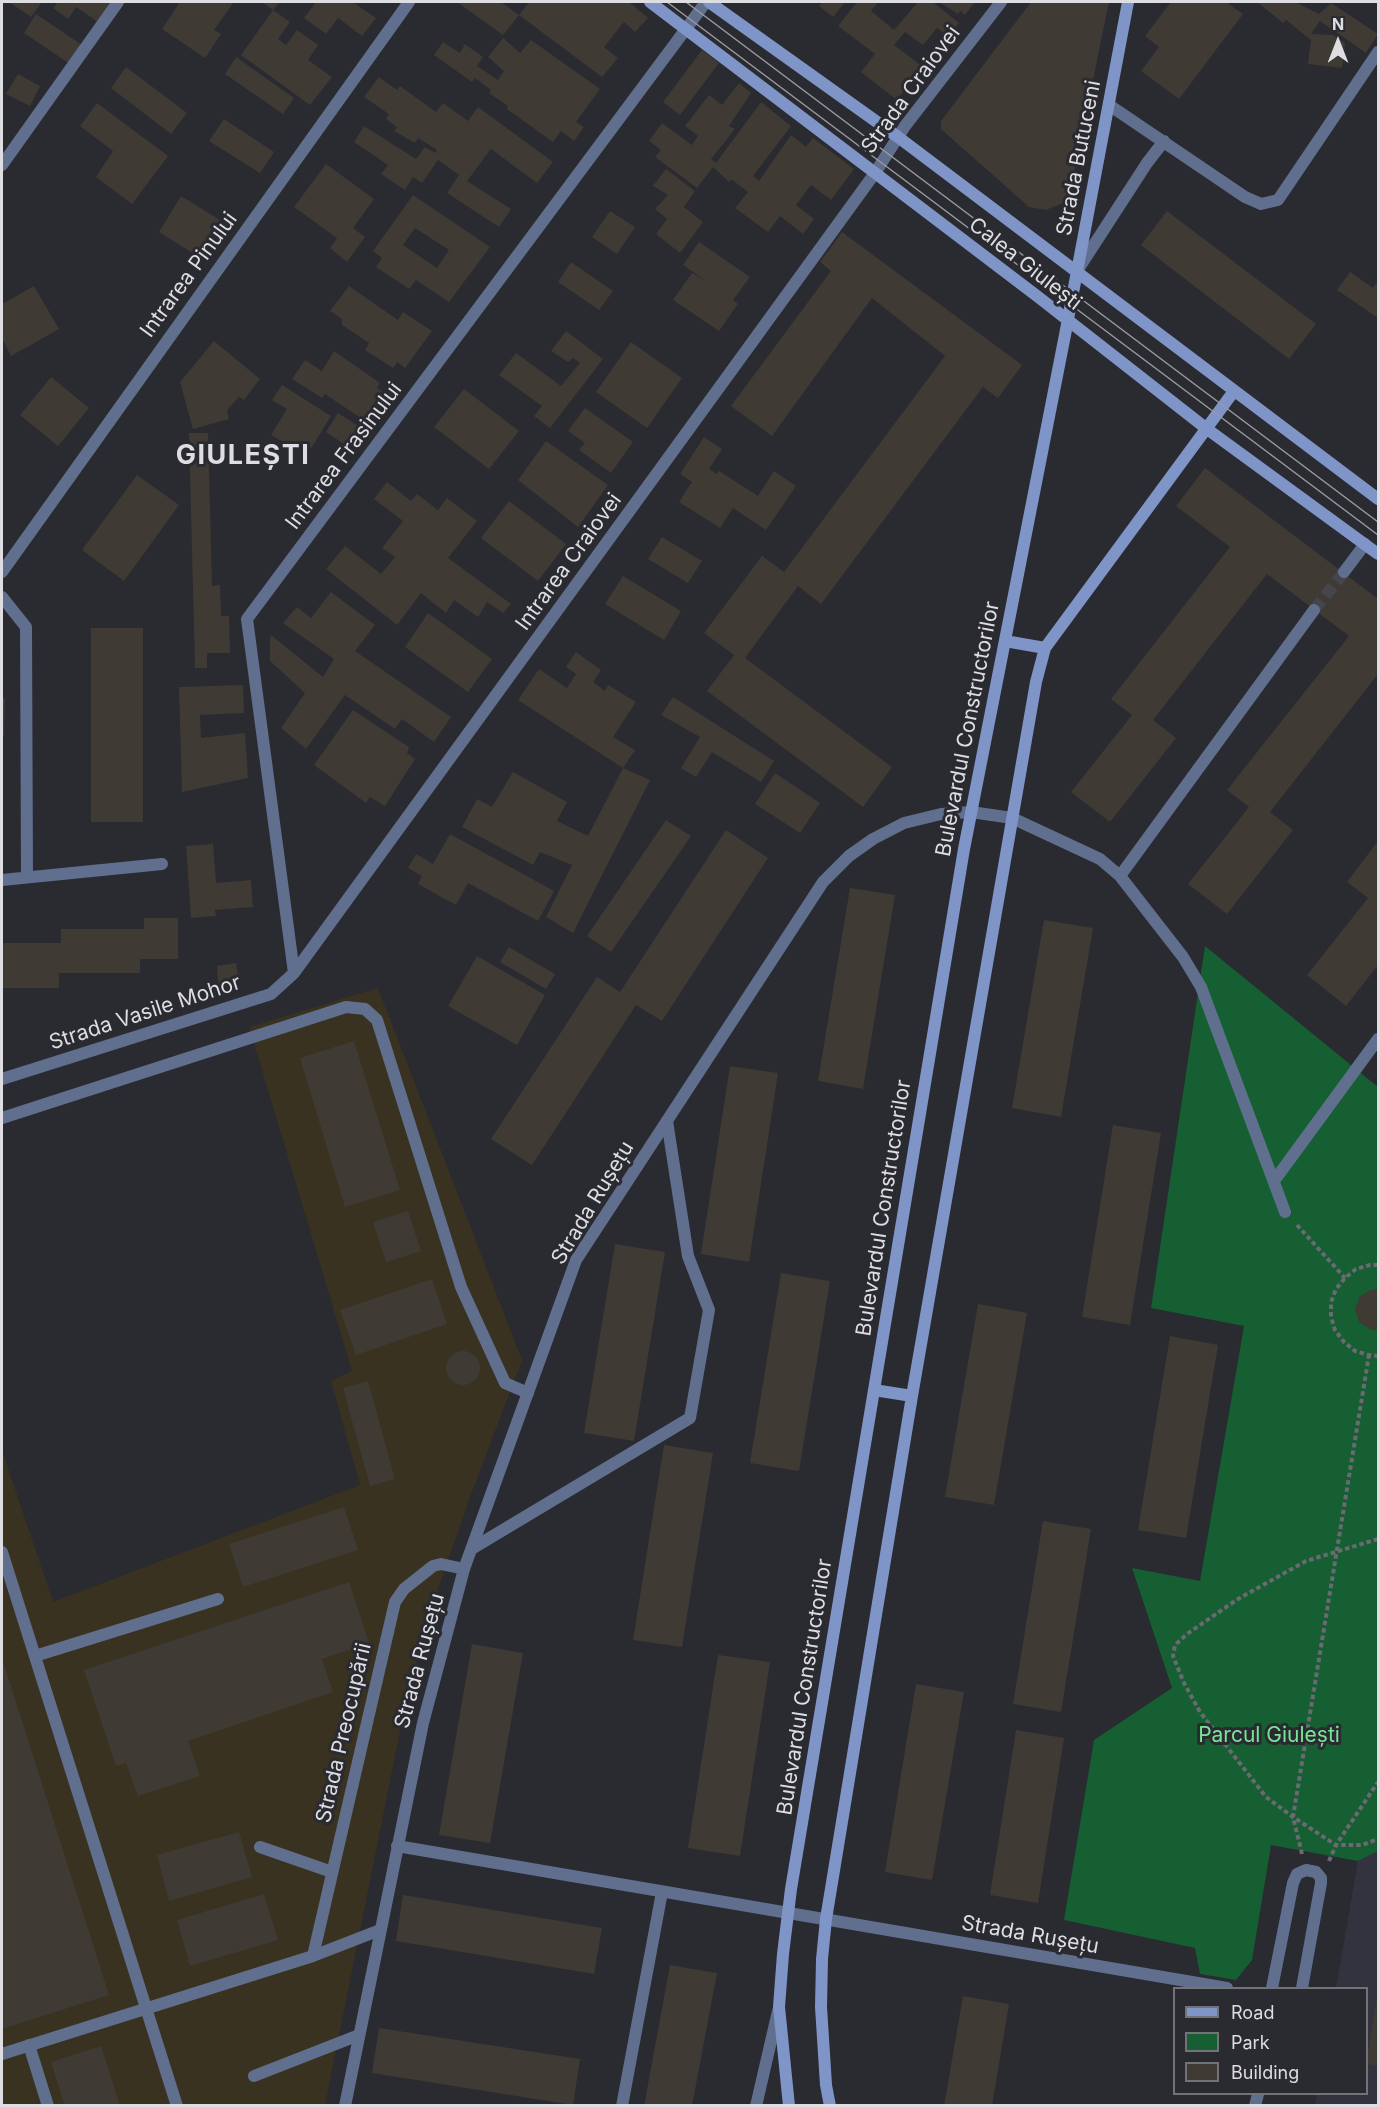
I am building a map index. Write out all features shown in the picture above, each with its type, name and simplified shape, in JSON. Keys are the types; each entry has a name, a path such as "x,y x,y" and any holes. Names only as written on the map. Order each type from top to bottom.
{"street":[{"path":"2,165 118,2"},
{"name":"Intrarea Pinului","path":"2,572 409,2"},
{"name":"Calea Giulești","path":"650,2 1208,429 1378,554"},
{"name":"Calea Giulești","path":"708,2 898,137 1378,499"},
{"name":"Intrarea Frasinului","path":"294,973 247,619 685,29 708,2"},
{"name":"Strada Craiovei","path":"875,173 898,137 1001,2"},
{"name":"Strada Butuceni","path":"1067,321 1128,2"},
{"path":"1109,105 1245,197 1261,204 1278,200 1378,52"},
{"path":"1077,272 1147,163 1164,141"},
{"name":"Intrarea Craiovei","path":"294,973 875,173"},
{"name":"Bulevardul Constructorilor","path":"789,2106 779,2007 788,1913 971,812 1067,321"},
{"path":"830,2106 826,2085 821,2007 826,1919 912,1396 1036,682 1045,648 1234,391"},
{"path":"1344,572 1365,544"},
{"path":"2,597 26,627 27,877"},
{"path":"1120,876 1314,610"},
{"path":"1005,641 1045,648"},
{"name":"Strada Rușețu","path":"345,2106 423,1723 464,1569 576,1260 823,882 849,856 873,839 904,823 941,814 971,812 1012,818 1100,859 1120,876 1183,957 1201,987 1286,1212"},
{"path":"2,880 162,864"},
{"name":"Strada Vasile Mohor","path":"2,1079 272,994 294,973"},
{"path":"2,1118 346,1007 365,1009 377,1020 461,1287 505,1383 528,1393"},
{"path":"1274,1181 1378,1040"},
{"path":"473,1548 690,1418 709,1310 687,1256 667,1121"},
{"path":"874,1390 912,1396"},
{"path":"2,1552 177,2106"},
{"name":"Strada Preocupării","path":"313,1956 395,1602 404,1589 433,1566 441,1564 464,1569"},
{"path":"34,1656 218,1599"},
{"path":"397,1846 788,1913"},
{"path":"260,1847 332,1872"},
{"path":"1272,1987 1293,1882 1297,1874 1306,1870 1316,1872 1322,1883 1302,1987"},
{"path":"622,2106 662,1892"},
{"name":"Strada Rușețu","path":"788,1913 1216,1987"},
{"path":"2,2054 313,1956 380,1930"},
{"path":"756,2106 779,2007"},
{"path":"254,2076 359,2035"},
{"path":"29,2045 48,2106"}],"path":[{"path":"1286,1212 1345,1278"},
{"path":"1378,1265 1356,1269 1336,1289 1331,1302 1331,1317 1344,1342 1355,1351 1378,1356"},
{"path":"1306,1870 1293,1817 1369,1355"},
{"path":"1378,1539 1306,1561 1238,1599 1187,1634 1175,1645 1173,1656 1184,1683 1200,1712 1266,1797 1336,1845 1362,1845 1378,1839"},
{"path":"1321,1878 1336,1845 1378,1782"}],"shaded area":[{"path":"378,988 522,1360 469,1500 427,1621 404,1711 325,2105 2,2105 2,1450 53,1602 360,1485 331,1381 352,1371 249,1027"},
{"path":"1378,1851 1378,2105 1315,2106 1317,2095 1368,2095 1368,1987 1336,1987 1358,1861"}],"green space":[{"name":"Parcul Giulești","path":"1205,946 1378,1087 1378,1851 1358,1861 1271,1845 1252,1960 1236,1980 1200,1974 1195,1948 1064,1920 1094,1740 1172,1688 1132,1568 1200,1581 1244,1326 1151,1308"}],"building":[{"path":"9,2 42,2 31,17"},
{"path":"58,2 112,2 98,22 76,7 68,19 53,8"},
{"path":"180,2 234,2 214,30 221,34 205,58 162,29"},
{"path":"262,2 280,2 273,10"},
{"path":"316,2 353,2 376,18 362,36 338,18 326,34 304,18"},
{"path":"457,2 501,2 519,15 503,35"},
{"path":"529,2 629,2 648,18 635,32 624,22 604,47 618,58 602,77 519,15"},
{"path":"822,2 845,2 833,17 819,6"},
{"path":"857,2 878,2 871,11 894,30 918,2 933,2 959,23 947,36 937,28 923,45 905,32 894,45 923,67 897,100 861,72 875,54 838,26"},
{"path":"939,2 975,2 965,15 960,11 958,14"},
{"path":"1031,2 1109,2 1068,201 1046,210 1029,207 941,129 941,121"},
{"path":"1171,2 1226,2 1243,14 1179,99 1141,71 1159,47 1145,36"},
{"path":"1257,2 1295,2 1319,14 1331,3 1378,34 1366,53 1320,21 1311,34 1333,35 1345,43 1342,68 1308,64 1311,40 1286,20 1283,23"},
{"path":"273,10 290,22 278,39 286,45 297,30 318,45 308,60 332,77 310,105 241,55"},
{"path":"36,14 82,45 70,64 24,33"},
{"path":"503,38 520,53 531,40 600,89 576,122 584,127 574,141 561,131 553,142 507,109 508,106 489,93 491,90 475,78 472,82 434,55 443,42 460,53 465,44 483,57 477,66 498,80 504,71 488,57"},
{"path":"702,50 719,63 680,115 663,102"},
{"path":"236,57 294,98 283,114 225,74"},
{"path":"126,67 187,113 171,134 111,88"},
{"path":"18,74 40,86 30,106 6,94"},
{"path":"379,77 397,90 400,86 436,112 443,103 468,121 478,107 553,162 537,183 491,149 467,181 511,209 499,227 447,193 459,175 438,160 422,183 413,177 405,190 381,174 388,165 354,142 364,126 416,159 425,147 435,153 437,150 418,138 415,143 394,131 397,127 386,119 389,114 364,97"},
{"path":"739,83 751,93 729,126 735,129 711,159 716,163 761,102 791,126 753,176 759,181 791,135 806,147 813,138 854,169 831,200 811,185 796,205 814,219 803,234 780,216 768,232 735,208 748,192 731,179 729,182 713,167 697,188 655,157 661,150 649,141 662,123 692,145 698,136 685,126 709,95 722,105"},
{"path":"97,103 168,156 132,204 96,177 113,151 80,126"},
{"path":"224,119 274,152 260,173 209,141"},
{"path":"326,164 374,199 353,228 365,237 347,262 330,248 337,238 294,207"},
{"path":"666,169 695,191 684,207 703,222 680,253 656,234 667,219 655,209 668,195 653,186"},
{"path":"413,195 490,247 449,302 416,280 409,289 376,267 382,258 373,251","holes":["415,228 449,250 437,268 403,245"]},
{"path":"181,196 228,225 205,261 159,232"},
{"path":"610,211 635,227 617,254 592,237"},
{"path":"1167,211 1316,324 1289,359 1141,245"},
{"path":"842,232 1022,365 998,398 983,387 821,604 798,586 745,658 892,767 863,807 707,691 734,655 704,633 762,556 784,572 945,356 872,298 772,436 731,406 831,271 820,262"},
{"path":"699,242 750,277 733,300 738,304 719,331 673,300 692,273 706,281 683,265"},
{"path":"571,262 613,291 599,310 558,282"},
{"path":"1350,272 1373,288 1378,281 1378,318 1337,290"},
{"path":"34,286 59,329 11,356 2,338 2,304"},
{"path":"349,286 398,320 403,312 432,331 405,368 397,362 393,368 365,350 369,343 342,325 342,319 330,311"},
{"path":"566,331 603,359 550,428 534,416 542,406 499,375 516,353 561,386 580,363 573,358 568,362 551,351"},
{"path":"214,341 260,379 244,400 239,397 227,410 229,419 193,429 180,382"},
{"path":"631,342 682,378 647,428 596,392"},
{"path":"334,351 380,383 377,388 387,395 368,423 325,394 322,398 292,379 305,360 322,371"},
{"path":"51,377 89,408 58,446 20,415"},
{"path":"282,385 331,416 307,455 271,435 287,409 272,400"},
{"path":"464,389 519,431 489,469 434,427"},
{"path":"585,408 633,442 611,473 579,450 585,443 568,431"},
{"path":"338,413 363,429 351,449 326,432"},
{"path":"189,433 208,433 212,586 220,585 221,616 229,616 230,653 207,653 207,668 195,668"},
{"path":"704,437 722,449 709,469 717,474 719,471 758,496 774,471 796,486 766,530 733,508 720,528 679,502 692,482 680,474"},
{"path":"546,441 608,485 578,527 518,480"},
{"path":"1205,468 1378,599 1378,674 1270,812 1293,830 1227,914 1188,884 1249,807 1227,790 1349,636 1267,574 1153,720 1176,738 1110,822 1071,792 1132,715 1111,699 1230,547 1176,506"},
{"path":"137,475 179,505 124,581 82,550"},
{"path":"387,482 411,501 417,494 438,510 447,498 477,521 448,558 511,604 503,613 487,602 478,617 454,600 446,613 421,593 397,625 326,569 345,546 381,574 395,557 382,548 403,521 374,499"},
{"path":"509,501 566,544 538,581 481,538"},
{"path":"662,537 702,561 688,583 648,559"},
{"path":"623,576 681,611 664,640 605,604"},
{"path":"331,592 375,625 355,651 451,717 434,742 402,719 395,729 345,695 306,749 281,728 305,693 270,661 271,635 323,677 334,659 283,623 297,607 311,618"},
{"path":"428,613 492,659 468,692 405,647"},
{"path":"91,628 143,628 143,822 91,822"},
{"path":"576,652 601,670 593,682 605,691 608,685 636,702 613,737 635,750 623,768 518,700 539,669 567,688 576,674 566,667"},
{"path":"243,685 244,713 200,715 201,738 245,733 248,778 182,792 179,687"},
{"path":"673,697 774,761 761,782 712,752 696,777 681,768 700,737 661,715"},
{"path":"2,698 5,698 4,736 2,736"},
{"path":"353,710 409,747 407,753 415,759 385,806 370,797 366,803 314,765"},
{"path":"623,768 650,780 573,933 546,917 572,865 540,852 533,865 462,827 477,799 492,807 513,772 567,802 557,821 588,836"},
{"path":"775,773 820,803 800,833 755,804"},
{"path":"666,820 691,836 611,952 587,936"},
{"path":"726,830 768,858 662,1021 636,1005 532,1165 491,1139 597,977 620,992"},
{"path":"450,834 554,891 538,921 468,883 456,905 418,884 422,876 408,868 416,854 433,864"},
{"path":"1378,841 1378,965 1346,1006 1307,975 1368,898 1347,882"},
{"path":"213,844 216,883 251,880 253,907 215,910 216,916 191,918 186,846"},
{"path":"850,888 895,895 863,1089 818,1081"},
{"path":"144,918 178,918 178,959 140,959 140,973 59,973 59,988 2,988 2,943 61,943 61,929 144,929"},
{"path":"1044,920 1093,928 1061,1117 1012,1108"},
{"path":"509,947 555,974 546,989 500,962"},
{"path":"477,956 545,995 517,1045 448,1006"},
{"path":"236,963 239,983 219,991 217,966"},
{"path":"354,1041 400,1190 345,1207 300,1058"},
{"path":"730,1066 778,1073 749,1262 701,1254"},
{"path":"1113,1125 1161,1133 1130,1325 1082,1317"},
{"path":"408,1211 421,1251 386,1262 373,1222"},
{"path":"615,1244 665,1252 634,1441 584,1433"},
{"path":"781,1273 830,1281 799,1471 750,1463"},
{"path":"432,1279 447,1324 356,1355 340,1310"},
{"path":"1378,1289 1378,1330 1371,1330 1359,1322 1355,1309 1360,1296"},
{"path":"978,1304 1027,1313 994,1505 945,1497"},
{"path":"1170,1336 1218,1345 1186,1538 1138,1530"},
{"path":"463,1351 475,1356 480,1368 475,1380 463,1385 451,1380 446,1368 451,1356"},
{"path":"368,1381 395,1479 370,1486 343,1388"},
{"path":"664,1445 713,1453 682,1647 633,1640"},
{"path":"344,1507 358,1550 243,1587 229,1544"},
{"path":"1043,1521 1091,1529 1061,1712 1013,1704"},
{"path":"349,1582 369,1643 322,1659 333,1692 188,1741 200,1776 138,1796 126,1763 116,1766 84,1670"},
{"path":"472,1644 523,1653 490,1843 439,1835"},
{"path":"718,1655 770,1662 740,1856 688,1848"},
{"path":"2,1658 109,1995 2,2029"},
{"path":"916,1684 964,1692 932,1880 885,1872"},
{"path":"1016,1730 1064,1738 1038,1903 990,1895"},
{"path":"239,1832 252,1877 169,1901 157,1855"},
{"path":"264,1894 278,1940 190,1966 177,1920"},
{"path":"403,1895 602,1928 594,1974 396,1941"},
{"path":"670,1965 717,1973 692,2106 644,2106"},
{"path":"963,1996 1009,2004 992,2106 944,2106"},
{"path":"1378,1996 1378,2066 1368,2064 1368,2052"},
{"path":"379,2028 580,2059 573,2105 372,2073"},
{"path":"101,2046 120,2106 65,2106 51,2062"}],"tunnel":[{"path":"1314,610 1344,572"}],"tram line":[{"path":"667,2 1378,535"},
{"path":"686,2 1378,522"}],"district":[{"name":"GIULEȘTI","path":"243,456"}]}
